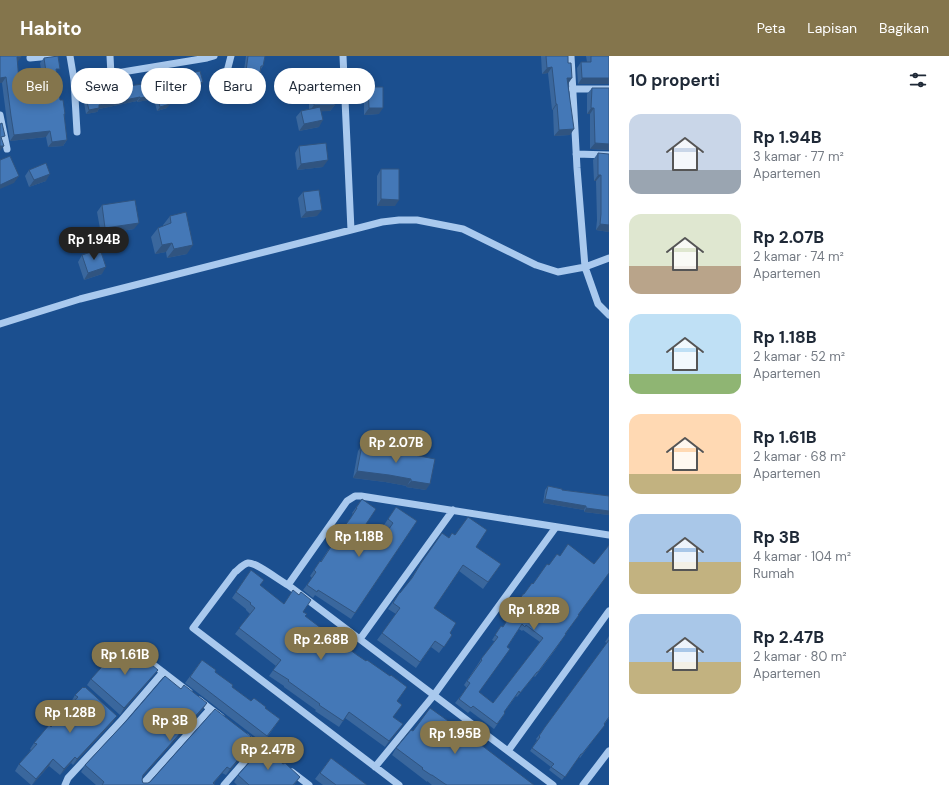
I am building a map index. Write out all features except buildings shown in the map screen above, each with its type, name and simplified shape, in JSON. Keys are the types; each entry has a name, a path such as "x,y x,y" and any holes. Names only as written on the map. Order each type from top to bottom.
{"street":[{"path":"30,58 51,56"},
{"path":"70,56 72,68"},
{"path":"110,56 111,68"},
{"path":"228,68 231,56"},
{"path":"343,56 351,230"},
{"path":"571,56 576,154 585,268 598,304 609,315"},
{"path":"133,71 209,57"},
{"path":"572,89 609,89"},
{"path":"75,104 77,132"},
{"path":"0,115 7,150"},
{"path":"576,154 609,155"},
{"path":"0,324 80,299 382,222 399,220 417,220 463,229 536,265 558,272 585,268 609,258"},
{"path":"288,585 347,501 355,496 609,535"},
{"path":"360,639 453,510"},
{"path":"375,767 434,695 556,527"},
{"path":"399,785 192,628 235,572 247,563 260,567 288,585 553,785"},
{"path":"508,751 609,611"},
{"path":"129,646 228,722"},
{"path":"65,785 68,778 117,720 163,672"},
{"path":"142,785 210,709"},
{"path":"240,732 276,760"},
{"path":"224,785 258,746"},
{"path":"583,785 609,751"},
{"path":"289,770 307,785"}]}
